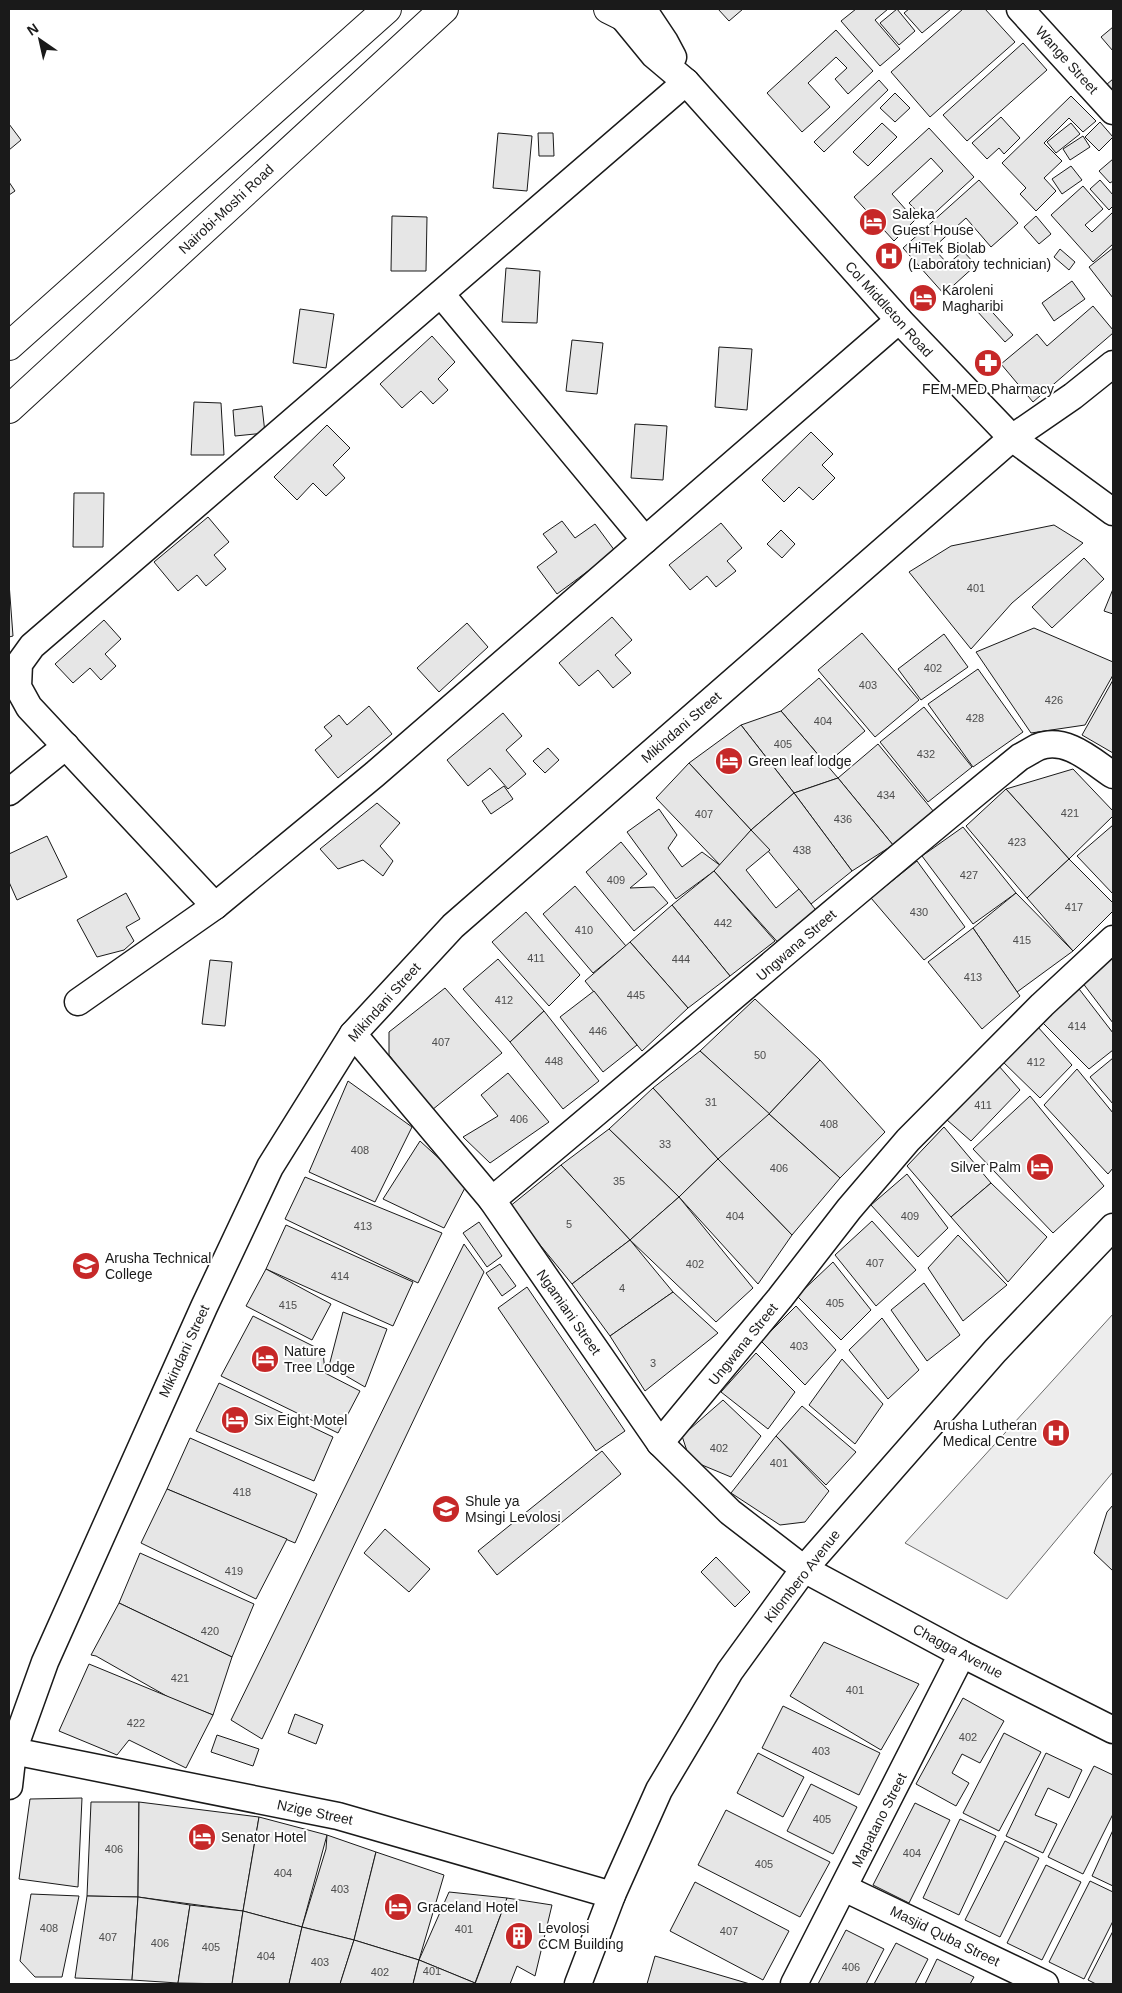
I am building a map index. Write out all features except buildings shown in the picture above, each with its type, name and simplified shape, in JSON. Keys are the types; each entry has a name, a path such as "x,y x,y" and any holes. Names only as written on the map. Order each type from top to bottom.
{"highway":[{"path":"9,346 387,9"},
{"name":"Nairobi-Moshi Road","path":"9,409 444,9"}],"street":[{"name":"Wange Street","path":"1020,9 1113,111"},
{"name":"Col Middleton Road","path":"634,14 665,42 686,82"},
{"name":"Col Middleton Road","path":"634,14 654,55 686,82 899,320 1012,438 1113,512"},
{"path":"215,906 29,707 18,686 19,664 32,646 686,82"},
{"path":"441,294 645,540"},
{"path":"78,1002 215,906 375,774 899,320"},
{"path":"1012,438 1073,396 1113,364"},
{"name":"Mikindani Street","path":"9,1786 13,1751 44,1662 130,1468 266,1176 353,1034 453,926 1012,438"},
{"name":"Ungwana Street","path":"492,1200 902,854 1020,757 1040,746 1063,745 1083,754 1113,775"},
{"path":"9,792 66,746"},
{"name":"Ungwana Street","path":"660,1443 780,1298 849,1209 908,1140 1042,1005 1113,939"},
{"name":"Ngamiani Street","path":"353,1034 492,1200 660,1443 730,1512 804,1569"},
{"name":"Kilombero Avenue","path":"578,1984 612,1896 659,1790 730,1671 804,1569 995,1351 1113,1227"},
{"name":"Chagga Avenue","path":"804,1569 962,1654 1113,1730"},
{"name":"Mapatano Street","path":"794,1984 962,1654"},
{"name":"Nzige Street","path":"13,1751 338,1816 612,1896"},
{"name":"Masjid Quba Street","path":"844,1888 1045,1984"}],"shaded area":[{"name":"Arusha Lutheran Medical Centre","path":"1113,1314 1113,1472 1007,1599 905,1543"}],"place":[{"name":"Saleka Guest House","path":"873,222"},
{"name":"HiTek Biolab (Laboratory technician)","path":"889,256"},
{"name":"Karoleni Magharibi","path":"923,298"},
{"name":"FEM-MED Pharmacy","path":"988,363"},
{"name":"Green leaf lodge","path":"729,761"},
{"name":"Silver Palm","path":"1040,1167"},
{"name":"Arusha Technical College","path":"86,1266"},
{"name":"Nature Tree Lodge","path":"265,1359"},
{"name":"Six Eight Motel","path":"235,1420"},
{"name":"Arusha Lutheran Medical Centre","path":"1056,1433"},
{"name":"Shule ya Msingi Levolosi","path":"446,1509"},
{"name":"Senator Hotel","path":"202,1837"},
{"name":"Graceland Hotel","path":"398,1907"},
{"name":"Levolosi CCM Building","path":"519,1936"}]}
